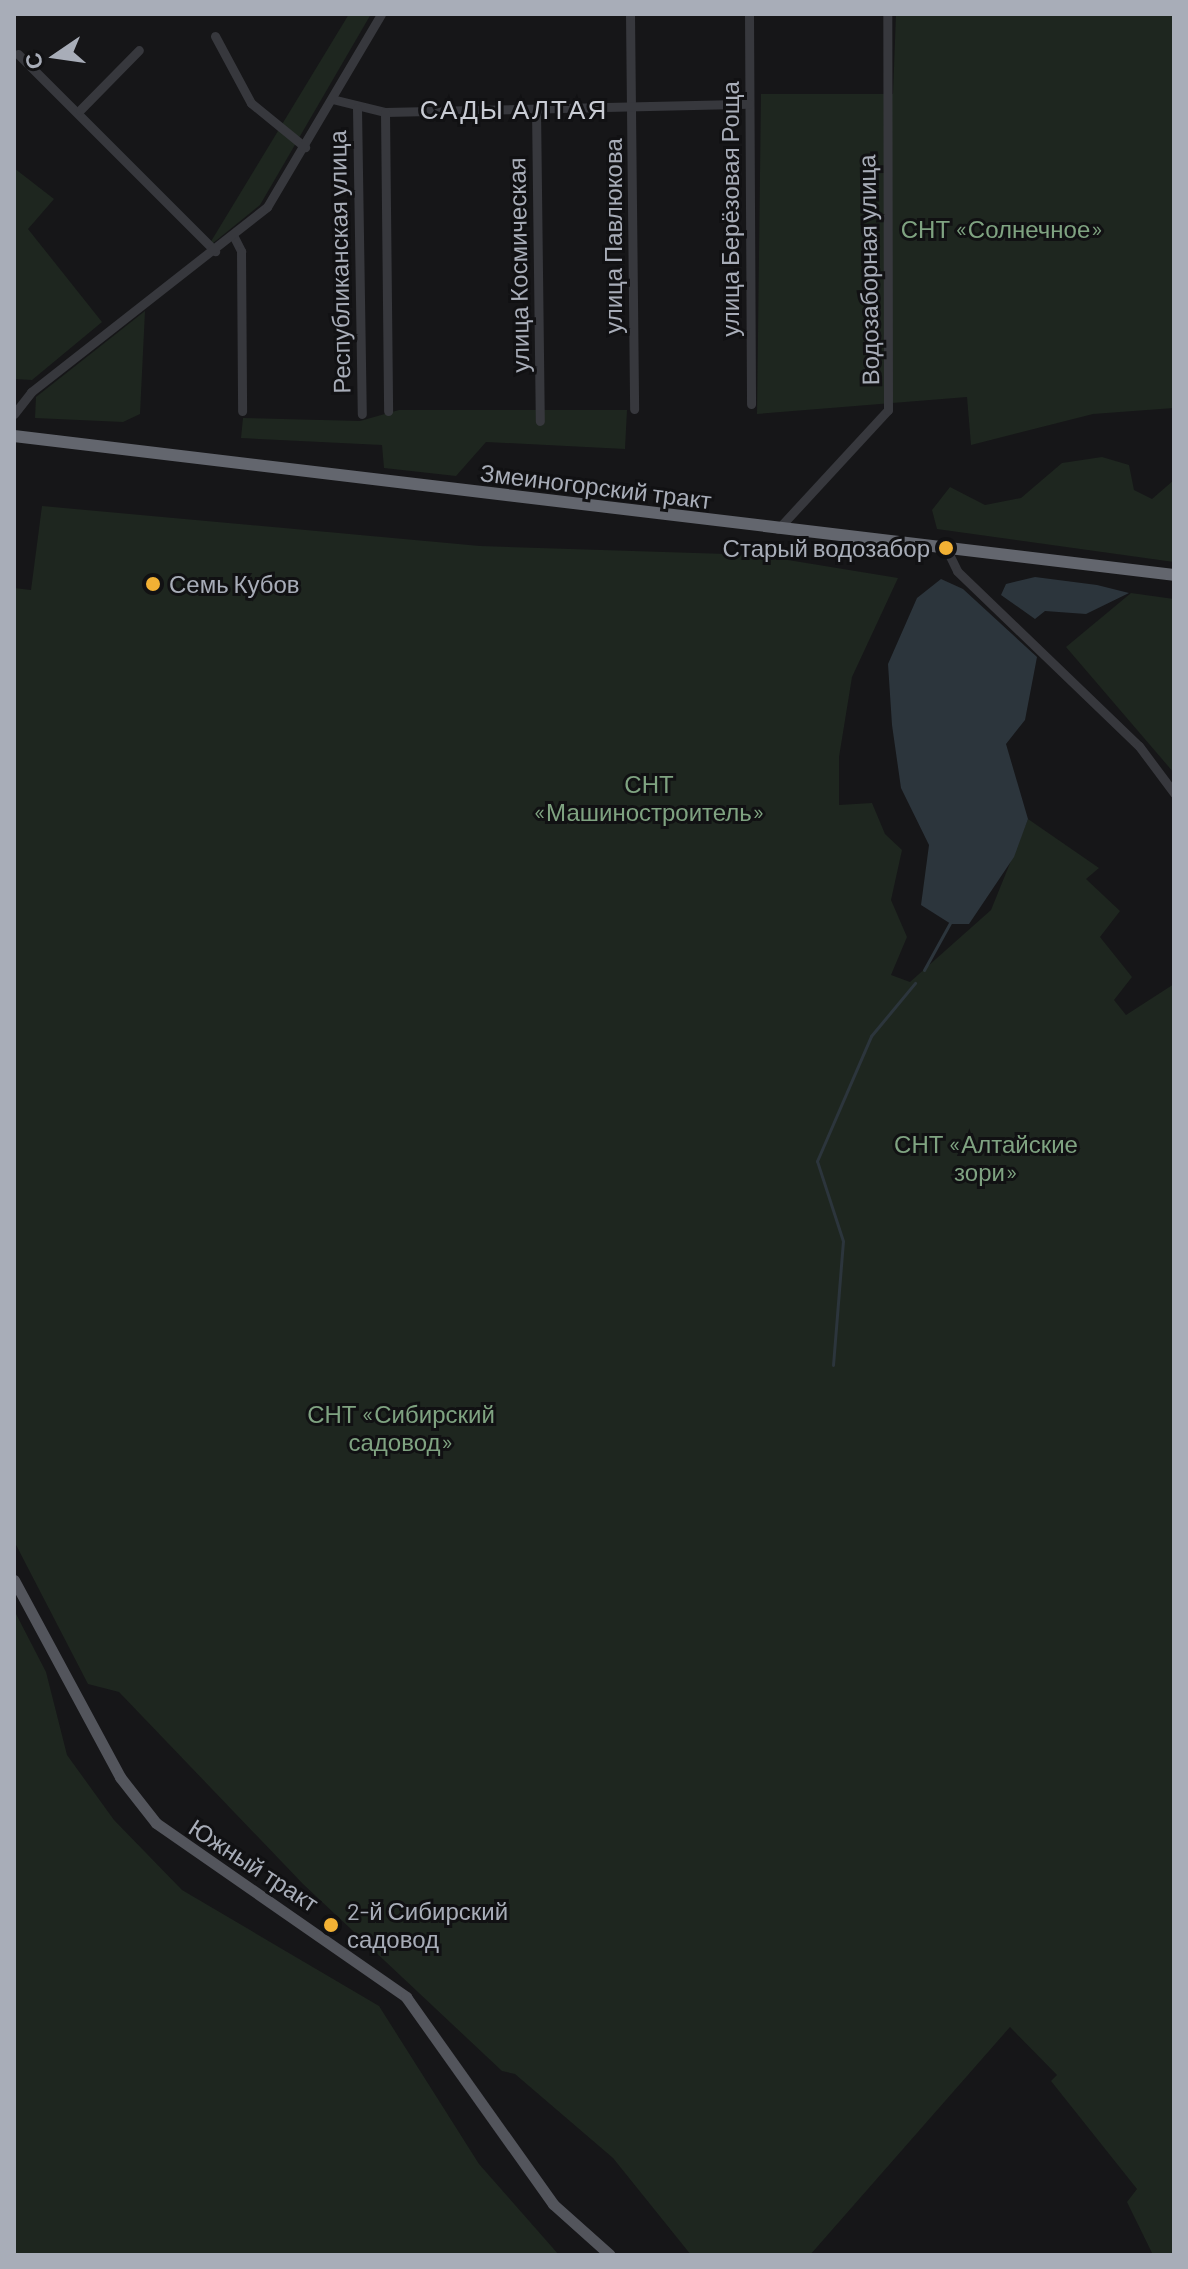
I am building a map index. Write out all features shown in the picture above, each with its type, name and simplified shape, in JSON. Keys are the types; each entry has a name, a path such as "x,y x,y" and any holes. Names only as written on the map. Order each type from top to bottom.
{"highway":[{"name":"Змеиногорский тракт","path":"14,436 1174,575"}],"main road":[{"name":"Южный тракт","path":"14,1580 135,1799 177,1843 406,1997 566,2220 610,2255"}],"street":[{"path":"14,414 80,353 234,237 267,207 381,14"},
{"name":"улица Павлюкова","path":"630,14 634,409"},
{"name":"улица Берёзовая Роща","path":"749,14 751,404"},
{"name":"Водозаборная улица","path":"778,529 888,410 887,14"},
{"path":"215,36 251,103 305,147"},
{"path":"80,110 139,50"},
{"path":"18,54 80,110 215,251"},
{"path":"332,99 357,108 385,112 749,104"},
{"name":"Республиканская улица","path":"357,108 362,414"},
{"name":"улица Космическая","path":"536,108 540,421"},
{"name":"Республиканская улица","path":"385,112 388,411"},
{"path":"234,237 241,251 242,411"},
{"path":"946,548 957,571 1139,746 1174,793"}],"green space":[{"path":"349,14 371,14 260,205 207,248"},
{"name":"СНТ «Солнечное»","path":"896,14 1174,14 1174,408 1093,414 971,445 967,397 757,414 761,94 893,94"},
{"path":"14,168 54,199 28,229 102,322 32,380 14,379"},
{"path":"145,311 140,414 123,422 35,418 36,397"},
{"path":"399,410 627,410 625,449 486,442 456,476 384,468 382,445 241,438 243,418 360,421"},
{"path":"1102,457 1129,465 1134,490 1152,499 1174,480 1174,562 937,529 932,510 950,487 985,505 1021,498 1062,463"},
{"name":"СНТ «Сибирский садовод»","path":"42,506 480,546 758,555 898,578 852,677 839,757 839,805 872,803 885,834 902,850 891,900 907,937 891,975 910,982 991,910 1028,819 1099,868 1086,879 1120,911 1100,937 1132,977 1114,1000 1126,1015 1174,984 1174,2255 1153,2255 1127,2202 1137,2189 1051,2081 1057,2075 1010,2027 810,2255 691,2255 613,2158 515,2074 502,2071 303,1884 119,1692 88,1684 14,1541 14,588 31,590"},
{"path":"1131,593 1174,599 1174,773 1066,647"},
{"path":"14,1610 46,1672 67,1755 114,1820 182,1890 379,2006 479,2164 559,2255 14,2255"}],"shaded area":[{"path":"1035,577 1097,585 1129,593 1086,614 1045,611 1035,619 1001,595 1006,584"},
{"path":"941,579 963,589 1037,657 1025,720 1006,744 1028,819 1014,857 969,924 951,924 921,905 929,845 901,788 892,725 888,664 917,598"}],"waterway":[{"path":"924,970 951,921"},
{"path":"833,1365 843,1241 817,1161 871,1036 915,983"}],"place":[{"name":"Старый водозабор","path":"946,548"},
{"name":"Семь Кубов","path":"153,584"},
{"name":"2-й Сибирский садовод","path":"331,1925"}],"district":[{"name":"САДЫ АЛТАЯ","path":"514,109"}],"park label":[{"name":"СНТ «Машиностроитель»","path":"649,798"},
{"name":"СНТ «Алтайские зори»","path":"986,1158"}]}
